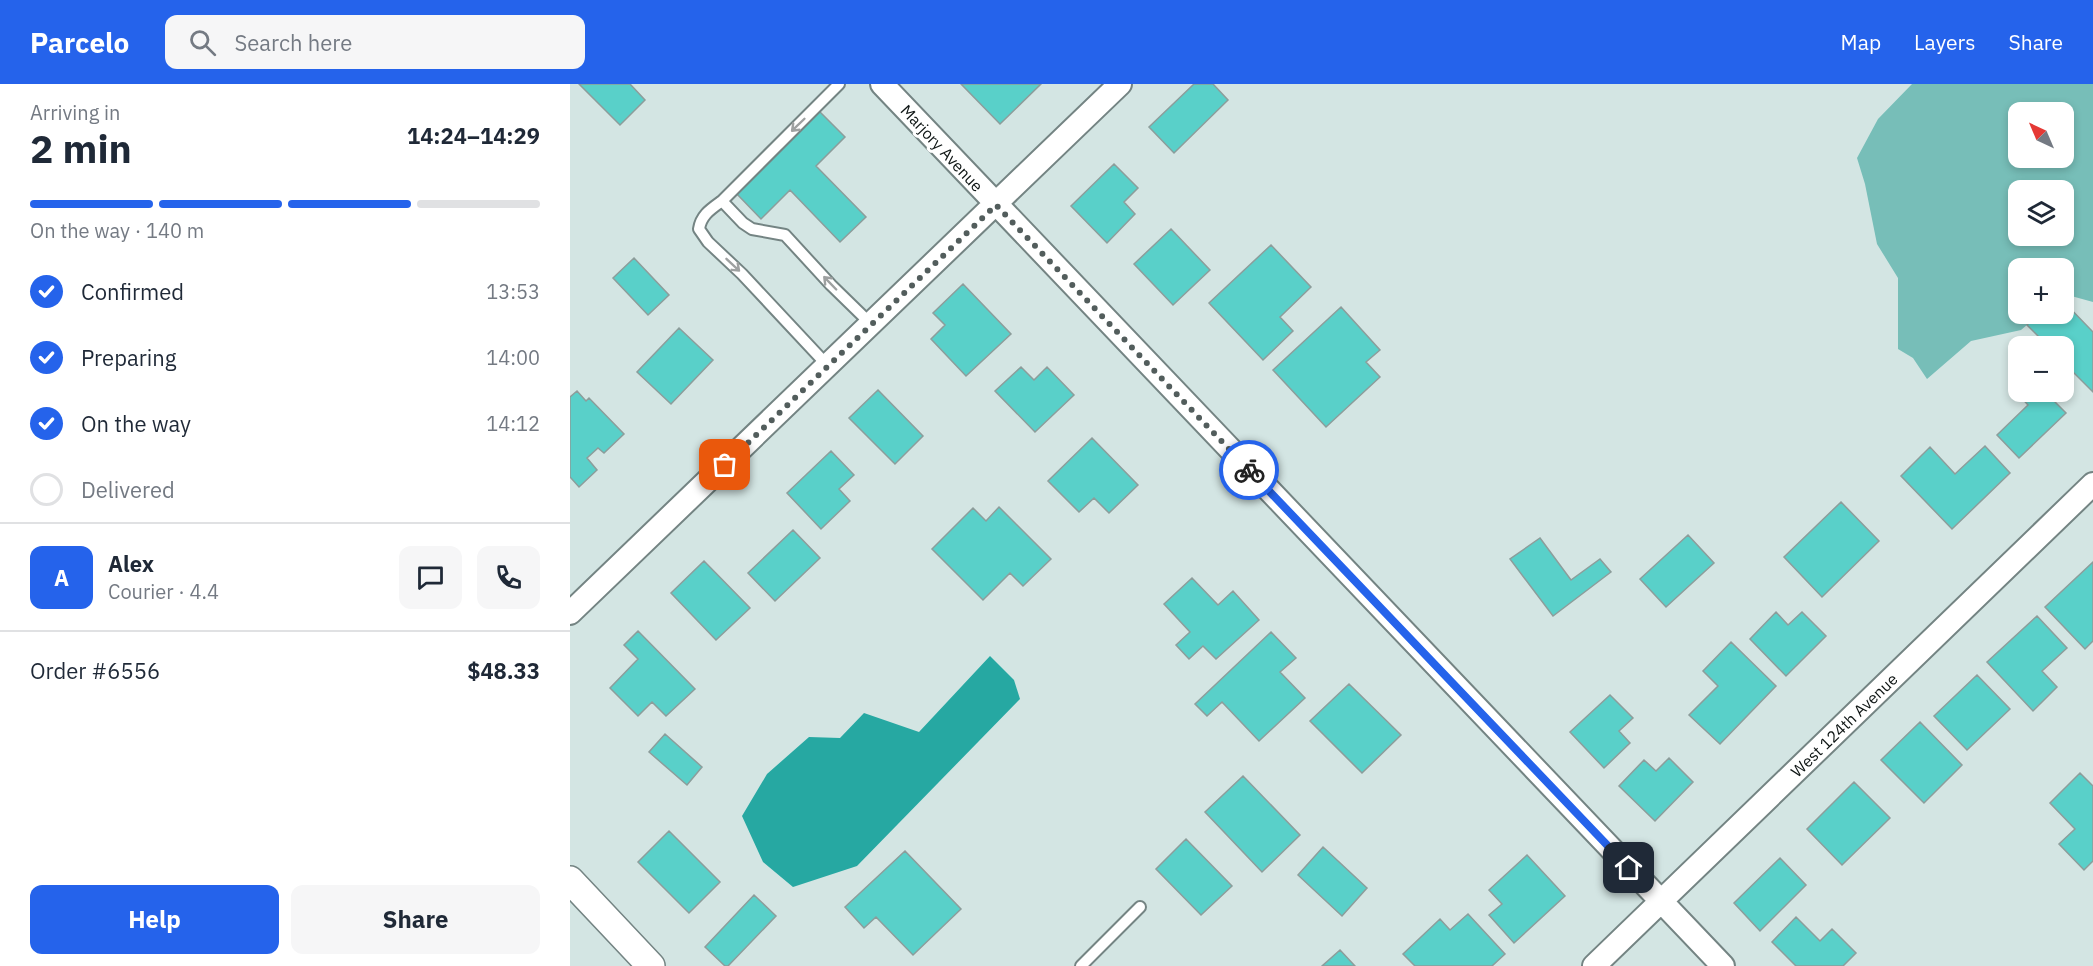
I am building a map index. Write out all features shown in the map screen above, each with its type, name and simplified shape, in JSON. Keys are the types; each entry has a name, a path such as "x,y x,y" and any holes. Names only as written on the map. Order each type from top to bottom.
{"street":[{"name":"Marjory Avenue","path":"882,84 1723,966"},
{"path":"570,613 1119,84"},
{"name":"West 124th Avenue","path":"1594,966 2093,483"},
{"path":"570,880 651,966"}],"lane":[{"path":"828,366 742,274 708,242 699,229 700,221 707,212 722,201 839,84"},
{"path":"722,201 752,229 785,235 871,324"},
{"path":"1081,966 1140,907"}],"shaded area":[{"path":"1912,84 2093,84 2093,302 2074,297 2074,258 2008,258 2008,324 2028,324 2021,330 1971,341 1927,379 1913,358 1898,349 1898,278 1877,244 1865,184 1857,158 1878,119"},
{"path":"990,656 1014,680 1020,699 857,866 793,887 763,862 742,816 767,774 809,737 840,738 864,713 919,732"}],"building":[{"path":"579,84 630,84 645,100 620,125"},
{"path":"961,84 1041,84 1000,124"},
{"path":"1194,84 1213,84 1228,100 1174,153 1149,127"},
{"path":"819,111 845,137 816,166 866,217 840,242 790,190 761,219 735,192"},
{"path":"1114,164 1138,188 1124,202 1135,214 1107,243 1071,206"},
{"path":"1171,229 1210,270 1173,305 1134,264"},
{"path":"1271,245 1311,287 1280,317 1293,331 1263,360 1209,303"},
{"path":"634,258 669,295 648,315 613,278"},
{"path":"963,284 1011,334 966,376 931,339 945,325 933,313"},
{"path":"1341,307 1380,350 1366,362 1380,377 1326,427 1273,370"},
{"path":"2074,312 2093,332 2093,392 2074,373 2074,336 2038,336 2027,325 2074,324"},
{"path":"679,328 713,360 671,404 637,372"},
{"path":"1021,367 1034,380 1047,367 1074,395 1035,432 995,391"},
{"path":"878,390 923,436 895,464 849,418"},
{"path":"577,391 586,401 589,398 624,434 604,453 598,448 587,458 597,470 579,487 570,477 570,397"},
{"path":"2025,402 2055,402 2066,413 2019,458 1997,435 2028,405"},
{"path":"1092,438 1138,485 1109,513 1094,498 1079,512 1048,481"},
{"path":"1985,446 2010,473 1952,529 1901,476 1930,447 1955,474"},
{"path":"831,451 854,475 839,489 850,501 821,529 787,493"},
{"path":"1841,502 1879,541 1822,597 1784,557"},
{"path":"999,507 1051,559 1023,586 1010,573 983,600 932,549 973,508 986,521"},
{"path":"793,530 820,558 775,601 748,573"},
{"path":"1688,535 1714,563 1666,607 1640,579"},
{"path":"1540,538 1571,580 1600,559 1611,572 1553,616 1510,559"},
{"path":"704,561 750,608 716,640 671,593"},
{"path":"2093,562 2093,641 2085,649 2045,607"},
{"path":"1192,578 1218,605 1233,591 1259,620 1216,659 1203,646 1189,659 1176,645 1190,632 1164,604"},
{"path":"1776,612 1788,625 1802,612 1826,636 1786,676 1750,639"},
{"path":"2037,616 2067,648 2042,671 2057,687 2033,711 1987,662"},
{"path":"638,631 695,689 666,716 652,702 638,716 610,688 638,659 624,645"},
{"path":"1271,632 1296,658 1280,672 1305,698 1259,741 1222,702 1207,716 1195,704"},
{"path":"1731,642 1776,686 1720,744 1689,715 1718,686 1703,671"},
{"path":"1977,675 2010,709 1967,750 1934,716"},
{"path":"1349,684 1401,735 1362,773 1310,721"},
{"path":"1610,695 1633,718 1619,731 1630,743 1604,768 1570,732"},
{"path":"1920,722 1962,765 1924,803 1881,760"},
{"path":"665,734 702,767 687,785 649,752"},
{"path":"1669,758 1693,782 1655,821 1619,786 1644,760 1656,771"},
{"path":"2080,773 2093,786 2093,861 2084,870 2059,844 2075,829 2050,803"},
{"path":"1243,776 1300,835 1262,872 1205,812"},
{"path":"1854,782 1890,818 1842,865 1807,829"},
{"path":"669,831 720,882 689,913 638,862"},
{"path":"1186,839 1232,886 1201,915 1156,869"},
{"path":"1323,847 1367,888 1342,916 1298,875"},
{"path":"905,851 961,909 913,955 876,917 864,928 845,907"},
{"path":"1527,855 1565,896 1514,943 1489,915 1502,904 1489,890"},
{"path":"1780,858 1806,885 1760,931 1734,903"},
{"path":"754,895 776,916 728,966 725,966 705,947"},
{"path":"1468,914 1505,954 1492,966 1415,966 1403,954 1440,919 1450,930"},
{"path":"1796,917 1820,941 1832,929 1856,953 1843,966 1796,966 1772,942"},
{"path":"1340,950 1355,966 1322,966"}],"way so far":[{"path":"725,465 996,205 1249,470"}],"route":[{"path":"1249,470 1629,868"}]}
